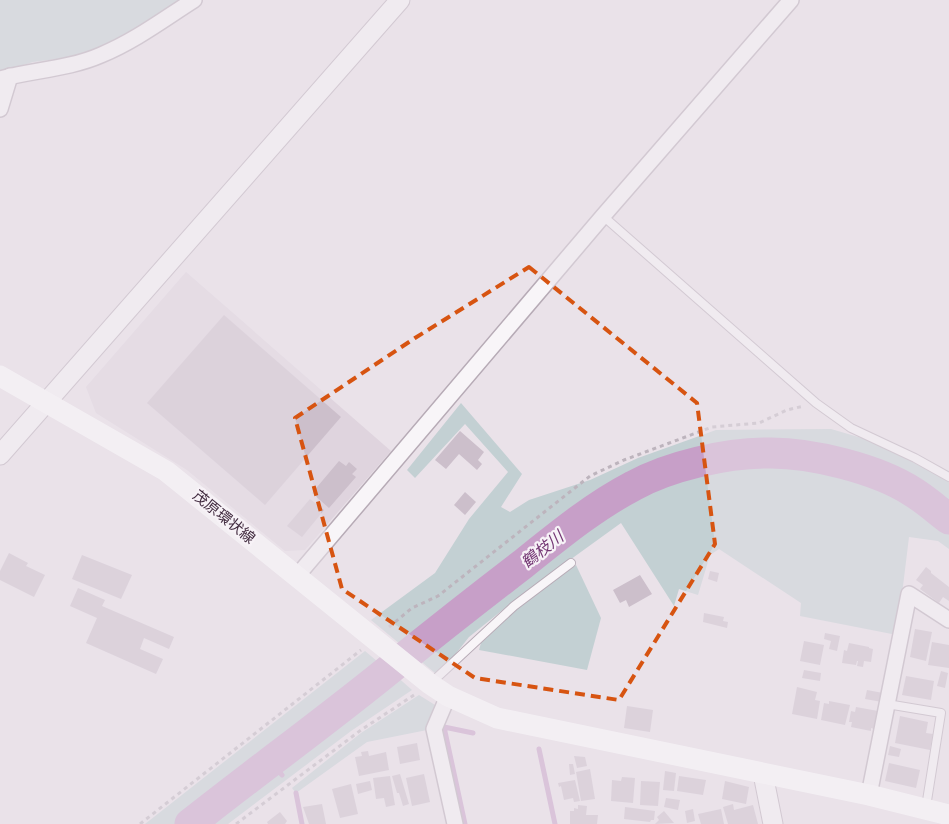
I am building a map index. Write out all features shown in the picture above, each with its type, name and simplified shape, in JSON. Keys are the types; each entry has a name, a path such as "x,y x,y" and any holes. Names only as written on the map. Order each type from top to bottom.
{"main road":[{"name":"茂原環状線","path":"0,376 166,471 374,639 425,687 497,718 869,795 949,815"}],"street":[{"path":"0,109 5,78 53,69 100,56 150,29 194,0"},
{"path":"0,455 400,0"},
{"path":"297,576 603,216 791,0"},
{"path":"869,795 909,594 949,620"},
{"path":"448,696 434,729 455,824"},
{"path":"763,774 773,824"}],"lane":[{"path":"603,216 816,403 851,428 915,458 949,477"},
{"path":"425,687 514,606 572,563"},
{"path":"888,704 942,713 926,809"}],"path":[{"path":"140,824 412,608 438,596 590,476 624,460 712,427 758,423 787,410 816,403"},
{"path":"236,824 361,730 425,687"}],"highlighted area":[{"path":"529,267 697,403 715,544 619,700 475,678 342,589 295,418 415,338"}],"shaded area":[{"path":"0,0 182,0 101,50 72,57 33,62 0,72"},
{"path":"186,272 391,451 305,550 285,551 187,470 96,413 86,387"},
{"path":"461,403 522,474 501,507 510,512 529,500 590,480 638,458 716,430 831,429 872,441 949,481 949,549 938,541 909,537 897,635 800,616 801,603 719,549 710,555 698,595 679,589 674,606 621,523 520,596 469,637 450,661 435,673 371,620 435,573 469,519 508,472 465,424 415,478 407,470"},
{"path":"576,565 601,618 587,670 479,650 481,643 520,606"},
{"path":"365,651 384,667 181,824 145,824"},
{"path":"394,674 412,690 351,731 228,824 198,824"},
{"path":"419,695 435,705 427,730 367,742 296,793 292,788 361,733"}],"building":[{"path":"224,315 341,417 265,505 147,403"},
{"path":"460,431 484,452 478,460 482,464 477,470 459,454 446,469 435,460"},
{"path":"339,461 346,466 349,462 357,469 352,474 356,477 329,508 312,493"},
{"path":"465,492 476,502 465,515 454,505"},
{"path":"310,499 324,510 302,537 287,526"},
{"path":"9,553 28,563 26,566 45,575 34,597 0,580 0,571"},
{"path":"82,555 132,575 121,599 72,579"},
{"path":"926,567 949,587 949,601 943,597 939,603 920,589 923,585 916,580"},
{"path":"710,571 719,573 717,582 708,579"},
{"path":"640,575 652,594 629,607 626,600 620,603 613,590"},
{"path":"78,588 105,600 102,606 174,637 169,649 144,638 140,649 163,659 156,674 86,643 97,618 70,606"},
{"path":"704,613 724,617 723,621 728,622 727,628 703,622"},
{"path":"915,629 932,632 926,661 910,657"},
{"path":"825,633 840,636 837,651 829,649 831,641 824,639"},
{"path":"804,641 824,645 820,665 800,661"},
{"path":"932,642 949,645 949,668 928,665"},
{"path":"849,643 873,649 871,662 864,661 863,667 857,666 858,661 856,665 842,663 844,650 847,651"},
{"path":"804,670 821,673 820,681 802,678"},
{"path":"941,671 948,673 945,688 937,686"},
{"path":"906,676 934,681 931,700 902,695"},
{"path":"797,687 817,692 815,700 820,701 817,719 792,714"},
{"path":"867,690 883,693 882,702 865,699"},
{"path":"829,701 850,705 845,725 821,720 824,703 829,704"},
{"path":"627,706 653,710 650,732 624,728"},
{"path":"856,707 878,711 874,729 871,728 871,731 851,727 852,722 849,722 851,711 855,712"},
{"path":"900,716 928,722 926,733 933,734 930,750 895,743"},
{"path":"417,743 420,760 400,764 397,747"},
{"path":"890,746 901,749 899,757 888,755"},
{"path":"368,751 369,756 386,752 389,770 359,776 355,757 362,756 361,752"},
{"path":"574,756 585,757 587,766 577,768"},
{"path":"889,763 920,770 916,788 885,781"},
{"path":"569,764 573,764 575,774 570,775"},
{"path":"590,769 595,799 581,801 576,772"},
{"path":"665,771 676,773 674,791 663,790"},
{"path":"400,774 409,804 403,806 392,776"},
{"path":"424,774 430,802 412,806 406,778"},
{"path":"390,776 395,805 386,807 384,798 376,799 373,778"},
{"path":"679,776 706,780 703,795 677,791"},
{"path":"622,777 635,778 633,803 611,801 612,780 621,781"},
{"path":"575,780 580,801 574,802 573,798 564,800 561,786 559,787 558,783"},
{"path":"370,781 372,790 358,794 356,784"},
{"path":"641,781 660,782 658,806 640,805"},
{"path":"725,781 749,787 746,804 722,799"},
{"path":"351,784 358,814 340,818 332,789"},
{"path":"666,798 680,800 678,810 664,807"},
{"path":"322,804 326,824 309,824 303,807"},
{"path":"733,804 734,810 753,805 758,824 728,824 723,807"},
{"path":"578,805 587,806 586,815 598,815 597,824 570,824 570,811 574,811 574,808 578,809"},
{"path":"625,807 655,811 654,820 650,822 624,819"},
{"path":"693,809 695,821 687,823 685,811"},
{"path":"721,809 724,824 701,824 698,814"},
{"path":"664,811 674,823 655,824 659,820 657,817"},
{"path":"280,812 287,821 285,824 268,824 267,822"}],"waterway":[{"name":"鶴枝川","path":"190,824 345,705 576,522 618,494 663,472 698,462 734,455 767,453 803,455 863,469 881,476 913,492 949,519"},
{"path":"465,824 444,727 473,733"},
{"path":"539,749 555,824"},
{"path":"271,762 282,775"},
{"path":"296,793 302,824"}]}
